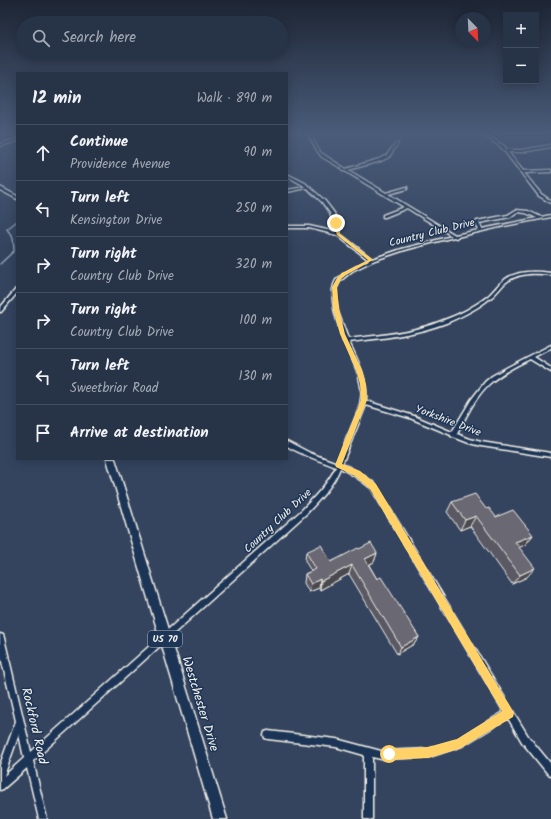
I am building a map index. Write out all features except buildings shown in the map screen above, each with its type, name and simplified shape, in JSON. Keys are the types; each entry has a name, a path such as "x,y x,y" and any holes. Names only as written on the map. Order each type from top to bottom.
{"main road":[{"path":"0,188 16,197"},
{"name":"Westchester Drive","path":"111,460 220,819"}],"street":[{"path":"346,171 456,237"},
{"path":"522,172 545,171"},
{"path":"522,172 540,195 551,202"},
{"path":"288,177 308,187 328,206 332,213 338,234"},
{"path":"288,192 308,187"},
{"path":"385,194 406,188"},
{"path":"384,216 407,207"},
{"path":"481,230 477,224 478,222 509,216 516,211 527,212 540,218"},
{"name":"Country Club Drive","path":"0,786 304,512 322,493 335,473 363,402 363,384 359,370 346,341 334,299 336,284 344,274 371,260 481,230 551,216"},
{"path":"288,227 309,227 338,234 371,260"},
{"path":"346,341 398,335 438,325 476,306 506,280 512,277 533,272 551,274"},
{"path":"0,311 16,291"},
{"path":"453,435 479,392 487,384 501,373 551,346"},
{"path":"531,358 551,370"},
{"name":"Yorkshire Drive","path":"363,402 412,417 453,435 481,444 551,455"},
{"path":"288,444 311,456 358,473 373,486 525,739 551,771"},
{"name":"Rockford Road","path":"0,638 43,819"},
{"path":"268,735 336,743 381,755 428,753 459,743 509,713"},
{"path":"0,777 19,721"},
{"path":"368,751 368,819"}],"waterway":[{"path":"0,264 14,251 13,238 7,229 16,222"}],"route":[{"path":"336,223 338,234 371,260 344,274 339,279 335,287 334,299 342,334 359,370 363,384 364,400 338,465 358,473 373,486 509,713 459,743 428,753 389,754"}]}
